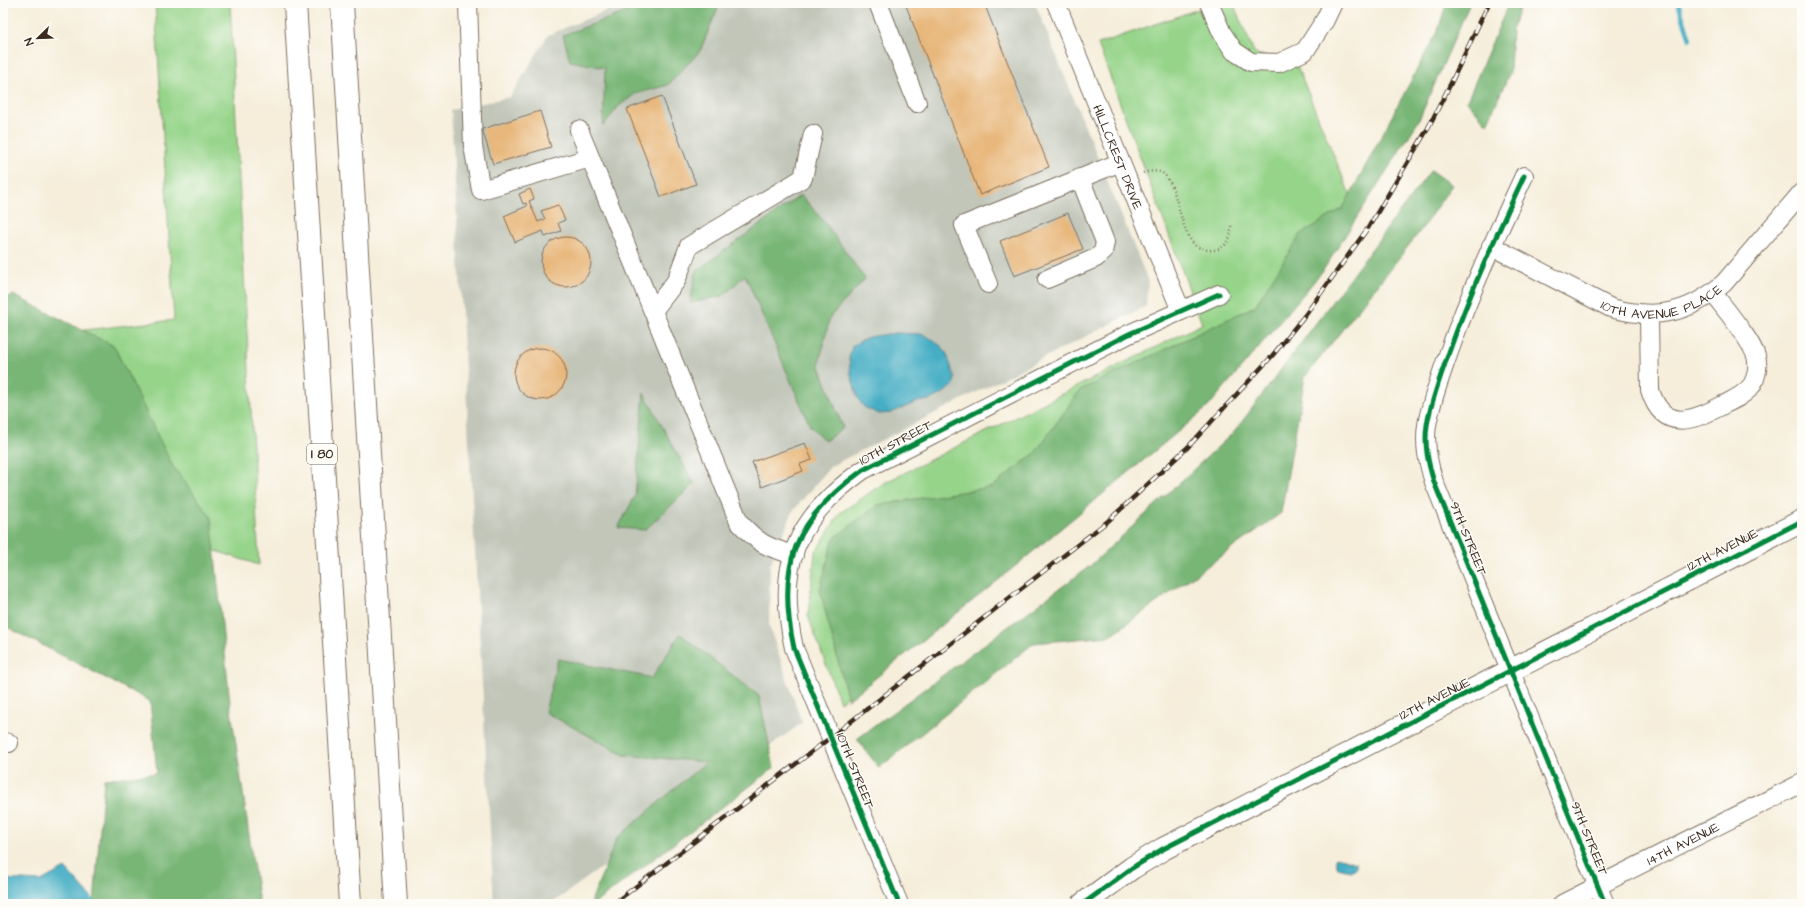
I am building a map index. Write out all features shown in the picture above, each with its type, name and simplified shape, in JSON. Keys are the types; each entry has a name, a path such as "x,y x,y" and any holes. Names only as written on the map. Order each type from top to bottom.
{"main road":[{"name":"I 80","path":"294,3 350,904"},
{"path":"342,3 396,904"},
{"name":"12TH AVENUE","path":"1083,904 1132,868 1163,850 1802,521"}],"street":[{"path":"468,3 473,146 481,190 590,158"},
{"path":"878,3 917,103"},
{"name":"HILLCREST DRIVE","path":"1056,3 1181,311"},
{"path":"1209,3 1222,33 1234,51 1251,62 1279,64 1305,51 1325,20 1333,3"},
{"path":"579,130 739,522 756,540 773,549 794,555"},
{"path":"653,311 676,281 689,246 803,178 813,134"},
{"path":"988,284 964,225 1120,162"},
{"name":"9TH STREET","path":"1524,176 1491,246 1465,308 1442,371 1427,424 1426,443 1428,461 1434,482 1605,904"},
{"path":"1047,279 1096,258 1103,252 1104,242 1080,178"},
{"name":"10TH AVENUE PLACE","path":"1491,246 1611,308 1628,313 1649,315 1678,310 1695,304 1713,293 1724,283 1802,192"},
{"path":"1649,315 1650,390 1653,400 1659,409 1667,416 1677,420 1688,420 1700,417 1744,394 1753,384 1757,373 1758,360 1754,348 1713,293"},
{"name":"10TH STREET","path":"899,904 794,648 788,618 787,592 789,573 794,555 807,522 819,507 838,488 862,470 1129,334 1219,294"},
{"name":"14TH AVENUE","path":"1562,904 1802,783"}],"path":[{"path":"1128,180 1147,172 1157,171 1163,174 1169,182 1189,236 1196,246 1208,250 1220,249 1229,242 1232,234 1231,224"}],"shaded area":[{"path":"625,3 1035,3 1148,281 1146,306 831,466 793,511 770,565 769,626 802,723 551,904 494,904 451,110 510,97 548,35"}],"green space":[{"path":"155,3 230,3 259,565 3,482 3,339 174,320"},
{"path":"644,3 720,3 700,51 668,85 635,94 619,106 603,126 605,68 570,61 563,35 645,5"},
{"path":"1216,3 1233,3 1255,54 1295,61 1353,202 1164,436 840,702 808,616 815,553 840,513 884,483 1202,324 1098,44"},
{"path":"1447,3 1470,3 1418,122 1322,272 1208,407 990,587 848,700 820,590 833,539 877,505 992,487 1035,453 1080,390 1255,306 1301,234 1343,208 1437,32"},
{"path":"1509,3 1521,3 1512,30 1510,72 1487,124 1467,101"},
{"path":"1431,170 1452,185 1421,230 1305,377 1281,513 1110,636 1034,643 879,768 857,739 1090,566 1235,431"},
{"path":"801,195 826,224 865,279 830,317 819,364 843,428 825,441 810,426 745,275 723,296 690,303 696,271"},
{"path":"13,295 114,346 172,465 211,517 230,703 259,904 94,904 104,779 157,773 150,701 3,625 3,299"},
{"path":"644,393 694,484 645,530 618,528 635,496"},
{"path":"680,634 759,696 774,768 594,904 590,904 617,838 706,762 624,755 545,712 558,659 652,678"}],"water":[{"path":"896,333 920,334 927,336 941,346 946,352 955,378 953,386 942,394 929,400 917,402 891,413 879,414 864,407 858,399 851,375 849,358 852,346 868,337"},
{"path":"1337,857 1356,863 1356,868 1350,871 1338,868 1335,859"},
{"path":"65,868 94,900 94,904 3,904 3,879 41,881"}],"building":[{"path":"905,3 984,3 1049,167 980,195"},
{"path":"662,96 696,184 661,197 627,109"},
{"path":"540,111 551,147 493,164 482,129"},
{"path":"530,189 534,199 529,201 538,222 545,219 541,211 558,205 565,220 558,223 561,231 545,237 543,231 515,242 504,216 527,206 526,203 523,204 519,194"},
{"path":"1068,213 1083,249 1014,276 1000,241"},
{"path":"566,237 580,241 587,248 591,262 587,276 580,283 566,287 552,283 545,276 541,262 545,248 552,241"},
{"path":"540,348 554,352 562,360 566,374 562,388 554,396 540,400 526,396 518,388 514,374 518,360 526,352"},
{"path":"805,443 812,460 800,464 803,471 762,487 752,462"}],"waterway":[{"path":"1678,3 1690,39"}],"railway":[{"path":"613,904 831,737 1108,521 1188,447 1272,356 1305,315 1368,228 1427,130 1489,3"}],"cycle path":[{"path":"1524,176 1475,285 1449,352 1431,407 1426,432 1426,447 1434,482 1605,904"},
{"path":"899,904 794,648 789,619 787,592 790,569 796,547 806,526 839,488 863,470 1129,334 1219,294"},
{"path":"1083,904 1132,868 1163,849 1802,521"}]}
